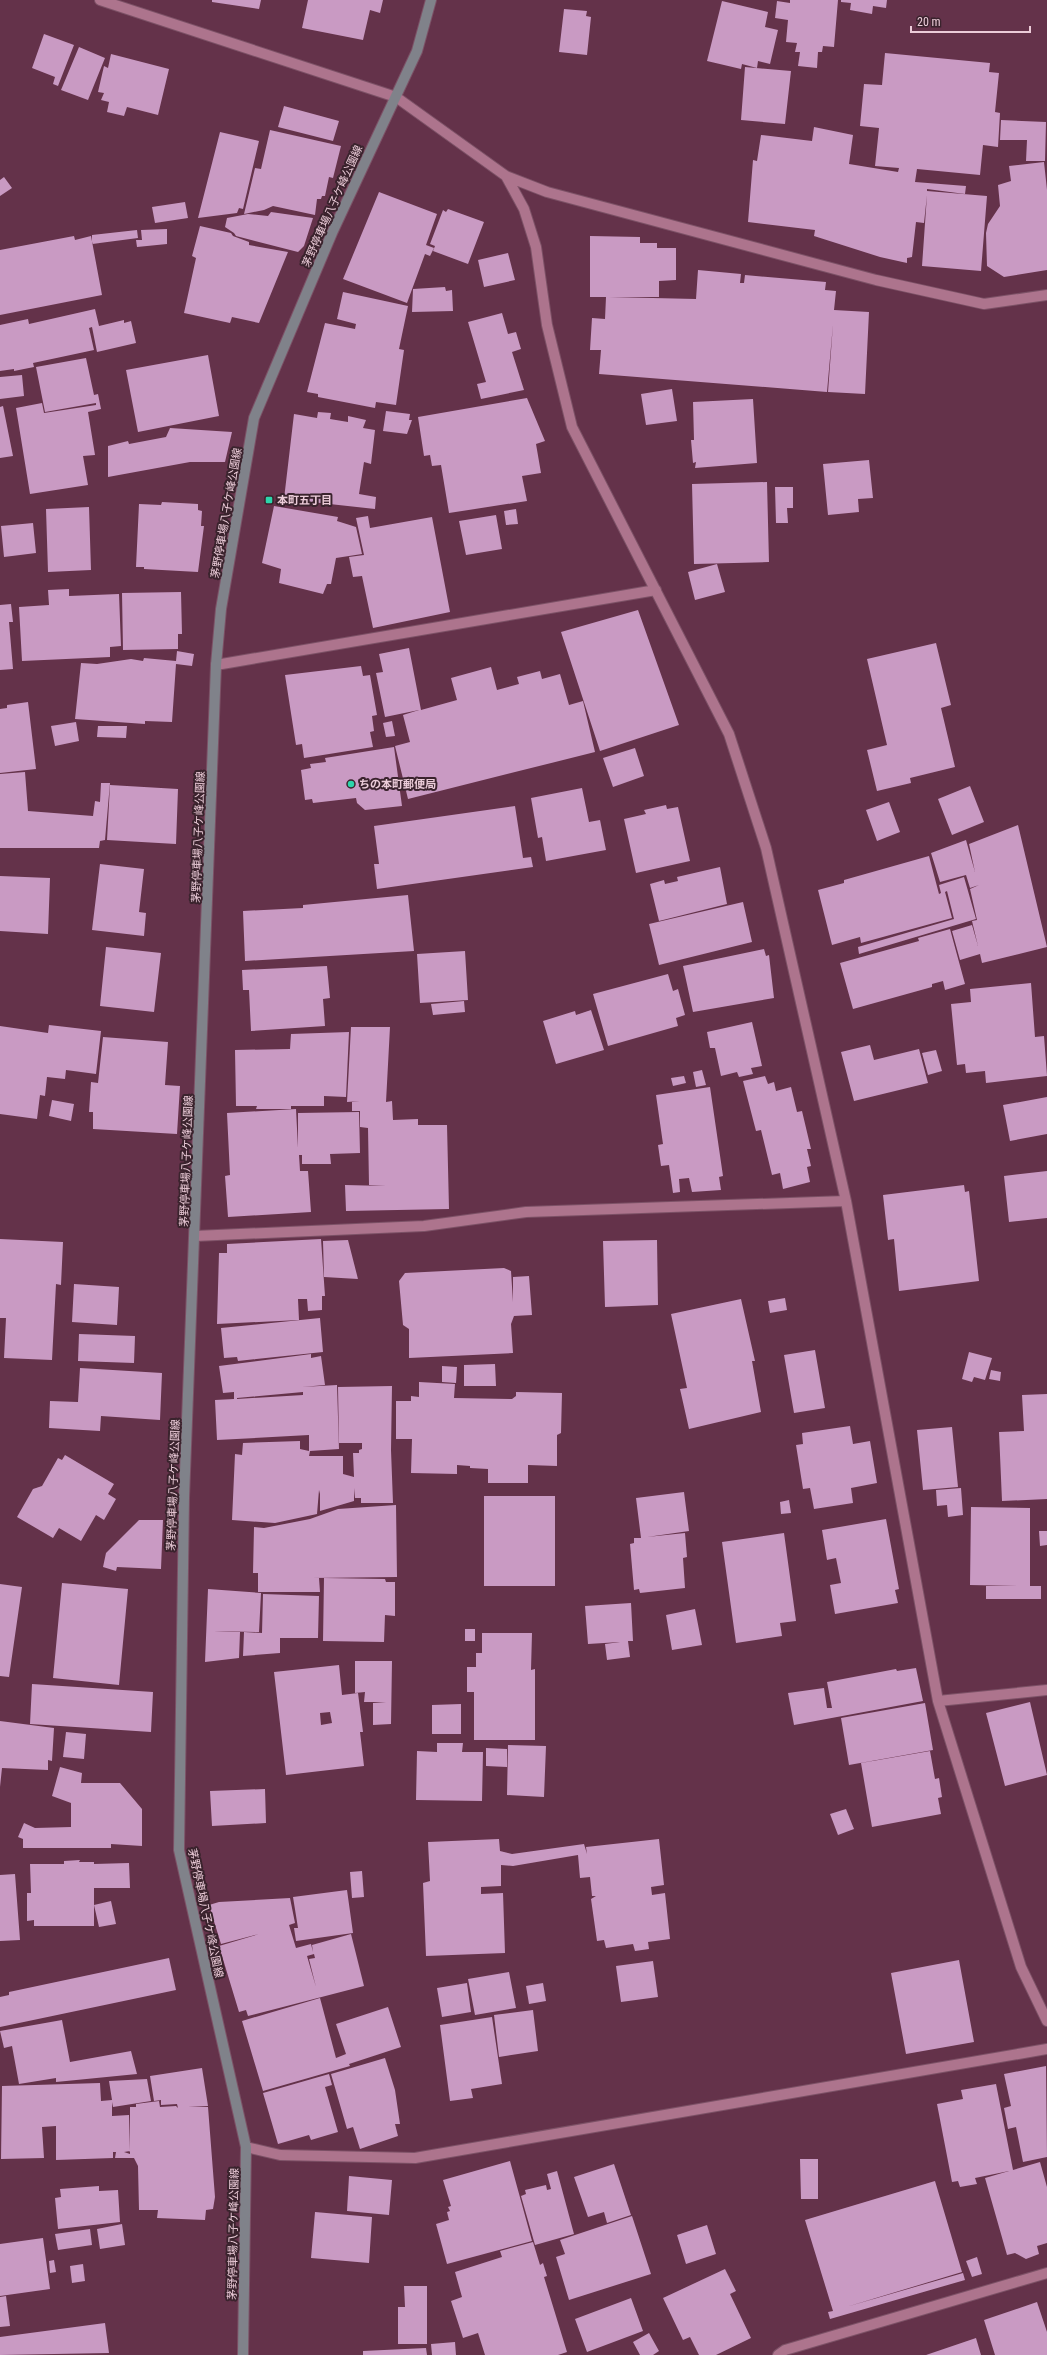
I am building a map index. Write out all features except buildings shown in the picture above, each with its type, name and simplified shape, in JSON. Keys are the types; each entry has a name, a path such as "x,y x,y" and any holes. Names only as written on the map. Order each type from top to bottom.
{"main road":[{"name":"茅野停車場八子ケ峰公園線","path":"243,2355 246,2147 179,1850 184,1498 216,665 221,609 254,418 332,233 417,51 431,0"}],"street":[{"path":"100,0 396,96 506,176 547,192 868,278 984,304 1047,295"},
{"path":"506,176 524,210 536,247 547,324 572,426 729,734 766,848 846,1201 938,1700 1021,1967 1047,2021"},
{"path":"216,665 656,590"},
{"path":"195,1236 424,1226 526,1212 846,1201"},
{"path":"938,1700 1047,1690"},
{"path":"246,2147 280,2155 415,2158 1047,2049"},
{"path":"778,2355 785,2350 1047,2273"}],"place":[{"name":"本町五丁目","path":"269,500"},
{"name":"ちの本町郵便局","path":"351,784"}]}
